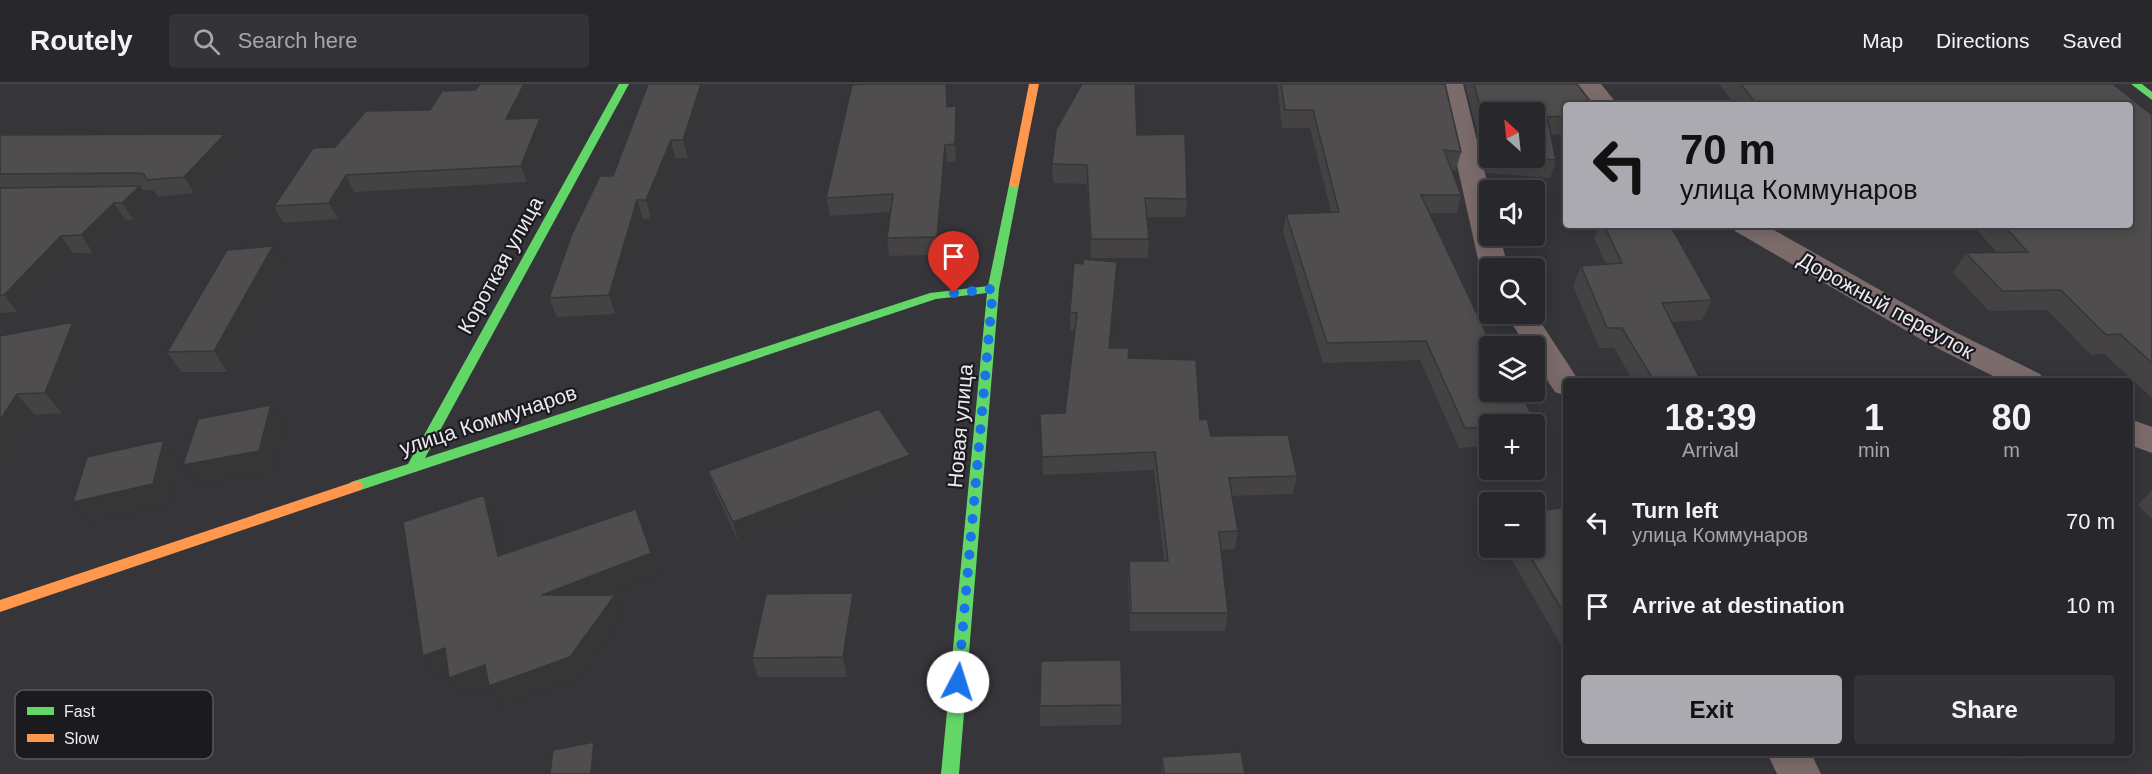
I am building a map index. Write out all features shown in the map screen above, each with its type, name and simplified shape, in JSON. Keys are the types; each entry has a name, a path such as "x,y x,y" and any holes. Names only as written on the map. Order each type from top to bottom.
{"street":[{"name":"Короткая улица","path":"413,467 624,84"},
{"name":"Новая улица","path":"950,774 993,289 1034,84"},
{"path":"1451,84 1492,258"},
{"path":"1589,84 1604,102"},
{"path":"2136,84 2152,97"},
{"name":"Дорожный переулок","path":"1750,228 1940,337 2023,378"},
{"name":"улица Коммунаров","path":"0,606 413,467 934,296 993,289"},
{"path":"1527,324 1563,381"},
{"path":"2133,432 2152,441"},
{"path":"1790,756 1800,774"}],"building":[{"path":"480,84 524,84 506,119 540,118 521,166 346,175 329,203 274,206 313,148 335,147 366,111 430,110 442,91 475,90"},
{"path":"648,84 701,84 683,140 671,140 646,200 637,200 609,295 549,298 572,234 600,176 613,176"},
{"path":"946,84 947,107 956,106 955,144 945,145 937,237 887,238 893,194 826,198 852,85"},
{"path":"1082,84 1135,84 1137,135 1185,134 1187,199 1145,198 1149,239 1091,239 1087,165 1052,164 1056,130"},
{"path":"1281,84 1445,84 1461,152 1444,150 1461,195 1421,195 1479,318 1479,324 1482,324 1487,336 1479,336 1479,402 1525,402 1531,414 1479,414 1479,427 1465,428 1426,341 1327,343 1286,214 1339,212 1313,110 1285,110"},
{"path":"1474,84 1577,84 1591,102 1563,102 1563,116 1547,117 1556,160 1545,159 1545,102 1479,102"},
{"path":"1741,84 2113,84 2152,115 2152,363 2120,334 2106,335 2061,290 2002,291 1966,253 2028,252 2006,228 2133,228 2133,102 1755,102"},
{"path":"225,134 184,177 147,180 144,174 137,173 0,174 0,135"},
{"path":"140,186 122,203 114,203 81,235 61,236 4,295 0,295 0,188"},
{"path":"1605,228 1672,228 1712,300 1662,303 1700,378 1652,378 1622,328 1607,328 1581,266 1622,263"},
{"path":"273,246 214,351 167,352 227,250"},
{"path":"1083,259 1117,262 1109,348 1129,348 1128,358 1196,360 1200,420 1207,419 1211,436 1288,435 1297,476 1229,478 1238,531 1219,532 1228,613 1131,613 1129,561 1168,561 1155,452 1042,457 1040,414 1065,413 1077,313 1070,312 1074,263 1083,264"},
{"path":"73,322 45,393 17,394 0,420 0,336"},
{"path":"271,405 259,451 183,465 198,419"},
{"path":"879,409 910,455 733,522 708,471"},
{"path":"164,440 153,484 73,502 87,457"},
{"path":"484,495 498,556 636,509 651,553 542,595 615,595 570,657 489,686 485,665 449,678 445,648 423,656 403,522"},
{"path":"1563,507 1563,612 1531,558 1545,558 1545,510"},
{"path":"853,593 843,657 752,658 766,594"},
{"path":"1121,660 1122,705 1040,706 1041,661"},
{"path":"594,742 591,774 550,774 553,750"},
{"path":"1241,752 1245,774 1164,774 1162,757"}],"traffic: fast":[{"path":"413,467 624,84"},
{"path":"2136,84 2152,97"},
{"path":"950,774 993,289 1014,185"},
{"path":"356,486 934,296 993,289"}],"traffic: slow":[{"path":"1014,185 1034,84"},
{"path":"0,606 356,486"}],"route":[{"path":"954,293 993,289 958,682"}]}
